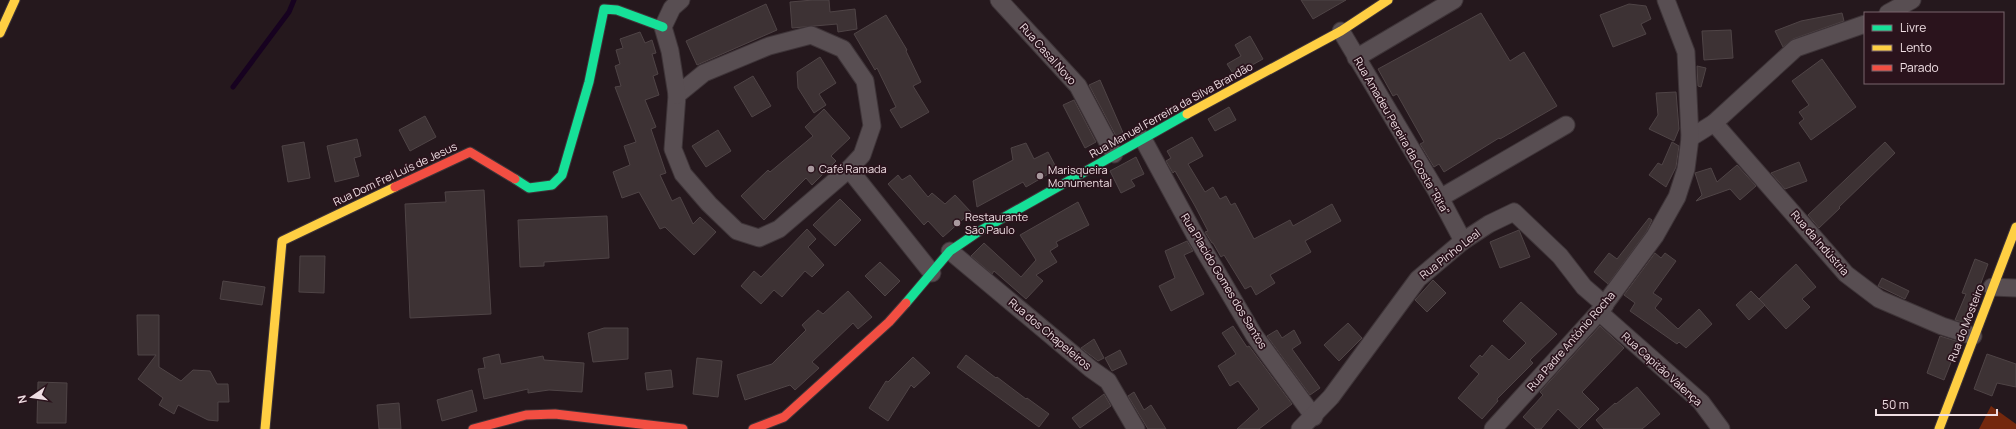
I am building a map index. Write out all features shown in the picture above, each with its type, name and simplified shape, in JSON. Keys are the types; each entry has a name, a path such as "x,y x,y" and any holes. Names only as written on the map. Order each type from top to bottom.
{"main road":[{"path":"0,33 15,0"},
{"name":"Rua Manuel Ferreira da Silva Brandão","path":"753,429 784,417 889,322 950,251 978,232 1114,154 1341,31 1388,0"},
{"name":"Rua Dom Frei Luís de Jesus","path":"265,429 282,240 470,152 529,188 552,185 562,175 589,82 604,9 617,10 663,27"},
{"name":"Rua do Mosteiro","path":"1939,429 1973,336 2016,227"},
{"path":"472,429 526,415 555,414 683,429"}],"street":[{"path":"677,95 704,73 769,46 811,35 843,49 865,81 872,126 862,155 849,169 779,229 758,238 737,231 709,204 683,174 673,149 677,95 670,51 663,27 672,8 681,0"},
{"name":"Rua Casal Novo","path":"999,0 1078,86 1114,154"},
{"path":"1356,58 1454,0"},
{"name":"Rua Padre António Rocha","path":"1493,429 1602,309 1655,236 1677,197 1686,169 1690,138 1686,52 1666,0"},
{"path":"1890,12 1912,0"},
{"path":"1690,138 1714,123 1796,48 1864,24"},
{"name":"Rua Amadeu Pereira da Costa \"Rita\"","path":"1341,31 1440,198 1463,242"},
{"name":"Rua da Indústria","path":"1714,123 1846,274 1879,299 1942,326 1973,336"},
{"path":"1440,198 1566,125"},
{"name":"Rua Placido Gomes dos Santos","path":"1143,139 1195,235 1254,336 1314,417"},
{"path":"849,169 932,273"},
{"name":"Rua Pinho Leal","path":"1300,429 1314,417 1331,397 1418,279 1463,242 1489,224 1514,212 1560,256 1602,309"},
{"name":"Rua dos Chapeleiros","path":"950,251 1090,369 1108,381 1136,429"},
{"path":"1992,287 2016,288"},
{"name":"Rua Capitão Valença","path":"1602,309 1701,402 1722,429"}],"shaded area":[{"path":"1991,406 2016,424 2016,429 1979,429"}],"building":[{"path":"829,0 830,12 855,9 857,29 838,32 837,24 792,28 790,2"},
{"path":"1301,0 1346,0 1313,19"},
{"path":"766,4 777,30 697,65 686,41"},
{"path":"1629,4 1646,6 1651,19 1641,24 1646,34 1613,47 1600,15"},
{"path":"1481,13 1510,61 1524,52 1557,106 1500,139 1499,138 1444,172 1439,164 1434,167 1420,144 1424,142 1397,94 1393,96 1378,69"},
{"path":"1842,13 1844,21 1793,39 1783,47 1775,31 1801,21"},
{"path":"886,15 907,50 906,51 921,82 913,86 929,112 901,128 890,110 896,107 877,68 875,70 854,34"},
{"path":"1731,30 1733,58 1704,60 1702,31"},
{"path":"640,32 645,43 652,40 656,53 652,54 658,74 653,76 659,95 645,100 656,127 651,129 666,173 660,175 672,201 680,197 693,224 700,217 716,232 694,255 665,227 660,229 639,192 622,198 613,172 630,165 624,146 636,142 615,87 621,86 615,66 620,64 616,50 623,48 620,39"},
{"path":"1250,36 1263,59 1234,75 1227,64 1241,56 1235,45"},
{"path":"820,57 836,83 819,94 826,105 814,113 798,88 797,72"},
{"path":"1822,59 1856,107 1811,140 1799,123 1804,119 1799,112 1809,105 1792,81"},
{"path":"1697,66 1706,68 1701,87 1698,86"},
{"path":"753,76 771,106 752,117 734,87"},
{"path":"1100,80 1124,135 1117,138 1089,85"},
{"path":"1676,92 1679,129 1674,141 1649,129 1658,115 1656,93"},
{"path":"1074,100 1096,142 1085,148 1063,105"},
{"path":"1229,107 1236,120 1215,131 1208,119"},
{"path":"824,109 850,138 831,156 836,161 812,185 806,178 764,220 741,196 768,170 770,172 813,136 805,127"},
{"path":"425,116 436,137 410,151 399,130"},
{"path":"718,130 731,151 706,167 692,146"},
{"path":"1192,137 1203,156 1188,164 1205,192 1213,187 1220,199 1226,196 1231,205 1235,203 1254,239 1290,220 1293,226 1332,204 1341,221 1305,241 1311,252 1270,275 1275,283 1256,295 1251,286 1245,289 1224,255 1221,257 1205,232 1208,231 1195,206 1175,171 1173,173 1166,161 1171,158 1167,151"},
{"path":"357,139 361,156 354,158 359,176 335,182 327,146"},
{"path":"304,142 310,178 288,182 282,146"},
{"path":"1672,142 1679,146 1676,167 1666,187 1649,175 1658,163 1662,165"},
{"path":"1885,142 1895,153 1819,228 1808,215"},
{"path":"1026,143 1034,159 1048,152 1057,169 1026,187 1023,182 977,207 973,181 1013,160 1011,148"},
{"path":"1136,157 1144,174 1131,180 1135,186 1121,193 1110,171"},
{"path":"1799,162 1807,181 1785,189 1771,173"},
{"path":"1737,165 1756,186 1740,200 1730,189 1696,201 1702,195 1695,173 1711,168 1717,182"},
{"path":"898,175 902,180 910,175 928,197 932,193 945,204 955,195 971,212 943,237 928,221 924,225 888,184"},
{"path":"484,190 491,314 410,318 405,204 446,202 445,192"},
{"path":"840,199 861,220 835,246 813,225"},
{"path":"1078,202 1089,225 1056,242 1058,246 1050,251 1057,262 1036,275 1043,281 1026,299 994,271 992,274 971,256 984,243 1021,277 1036,260 1020,235"},
{"path":"607,216 609,258 544,262 544,266 520,267 518,220"},
{"path":"1649,218 1652,220 1647,231 1608,284 1594,272 1609,253 1617,259"},
{"path":"807,229 816,239 808,247 824,265 812,277 805,271 782,297 774,290 761,304 741,286 754,271 761,277"},
{"path":"1519,230 1530,257 1500,268 1490,242"},
{"path":"1187,241 1193,251 1184,255 1204,294 1171,311 1159,286 1175,278 1165,251"},
{"path":"1655,253 1661,258 1665,253 1676,261 1653,293 1662,299 1655,308 1678,329 1699,309 1712,324 1686,348 1679,342 1677,344 1630,311 1635,303 1624,295"},
{"path":"300,256 325,256 324,293 299,292"},
{"path":"1975,259 1988,264 1966,323 1955,320 1966,294 1962,293"},
{"path":"880,262 900,281 885,296 865,276"},
{"path":"1796,264 1816,287 1802,299 1810,307 1786,329 1759,299"},
{"path":"1882,278 1909,291 1905,299 1878,286"},
{"path":"1433,280 1446,293 1427,312 1415,300"},
{"path":"223,281 265,287 262,305 220,299"},
{"path":"848,291 872,317 858,329 853,323 812,362 819,368 795,390 790,385 745,400 737,375 772,364 806,330 802,325 818,310 823,314"},
{"path":"1751,291 1765,305 1749,320 1736,305"},
{"path":"1521,302 1557,334 1530,360 1533,363 1497,399 1498,401 1482,419 1458,398 1479,374 1470,366 1480,355 1482,357 1492,345 1509,360 1526,343 1503,321"},
{"path":"137,315 159,315 159,367 181,381 193,370 210,371 217,384 228,384 229,402 218,402 218,421 208,420 178,405 174,414 159,405 163,398 138,379 156,355 138,355"},
{"path":"1348,323 1362,338 1339,361 1324,345"},
{"path":"1233,326 1247,347 1249,346 1292,404 1259,429 1237,429 1259,409 1238,381 1230,386 1218,366 1236,354 1222,333"},
{"path":"1600,326 1624,348 1582,392 1599,409 1579,429 1558,409 1541,429 1536,429 1523,417 1543,395 1540,392"},
{"path":"604,328 628,328 628,359 593,362 588,333"},
{"path":"1277,330 1282,338 1294,330 1301,343 1292,349 1320,388 1310,395 1267,336"},
{"path":"1940,336 1959,342 1944,380 1927,373"},
{"path":"1094,339 1104,358 1098,361 1081,348"},
{"path":"1120,350 1127,364 1112,371 1105,358"},
{"path":"499,354 501,364 543,356 544,360 584,363 582,392 549,390 528,393 528,389 484,399 478,369 485,368 483,358"},
{"path":"1987,354 2016,364 2016,387 1997,383 1992,396 1974,389"},
{"path":"966,355 996,378 997,377 1049,414 1039,427 957,367"},
{"path":"913,357 930,373 914,388 911,385 888,421 869,408 886,381 888,382"},
{"path":"697,358 722,361 718,397 693,394"},
{"path":"671,370 673,387 647,390 645,373"},
{"path":"38,382 67,383 66,423 37,423"},
{"path":"1637,387 1660,414 1642,429 1604,429 1596,420 1615,403 1616,404"},
{"path":"472,390 477,411 442,421 437,400"},
{"path":"1134,392 1144,410 1151,405 1166,429 1148,429 1128,396"},
{"path":"1104,394 1111,406 1080,428 1072,418"},
{"path":"399,403 401,429 379,429 377,405"}],"waterway":[{"path":"233,87 289,12 294,0"}],"traffic: fast":[{"path":"515,179 529,188 552,185 562,175 589,82 604,9 617,10 663,27"},
{"path":"906,303 950,251 978,232 1187,114"}],"traffic: slow":[{"path":"0,33 15,0"},
{"path":"1187,114 1341,31 1388,0"},
{"path":"265,429 282,241 395,187"},
{"path":"1939,429 2016,227"}],"traffic: jam":[{"path":"395,187 470,152 515,179"},
{"path":"753,429 784,417 889,322 906,303"},
{"path":"473,429 526,415 555,414 683,429"}],"place":[{"name":"Café Ramada","path":"811,169"},
{"name":"Marisqueira Monumental","path":"1040,176"},
{"name":"Restaurante São Paulo","path":"957,223"}]}
